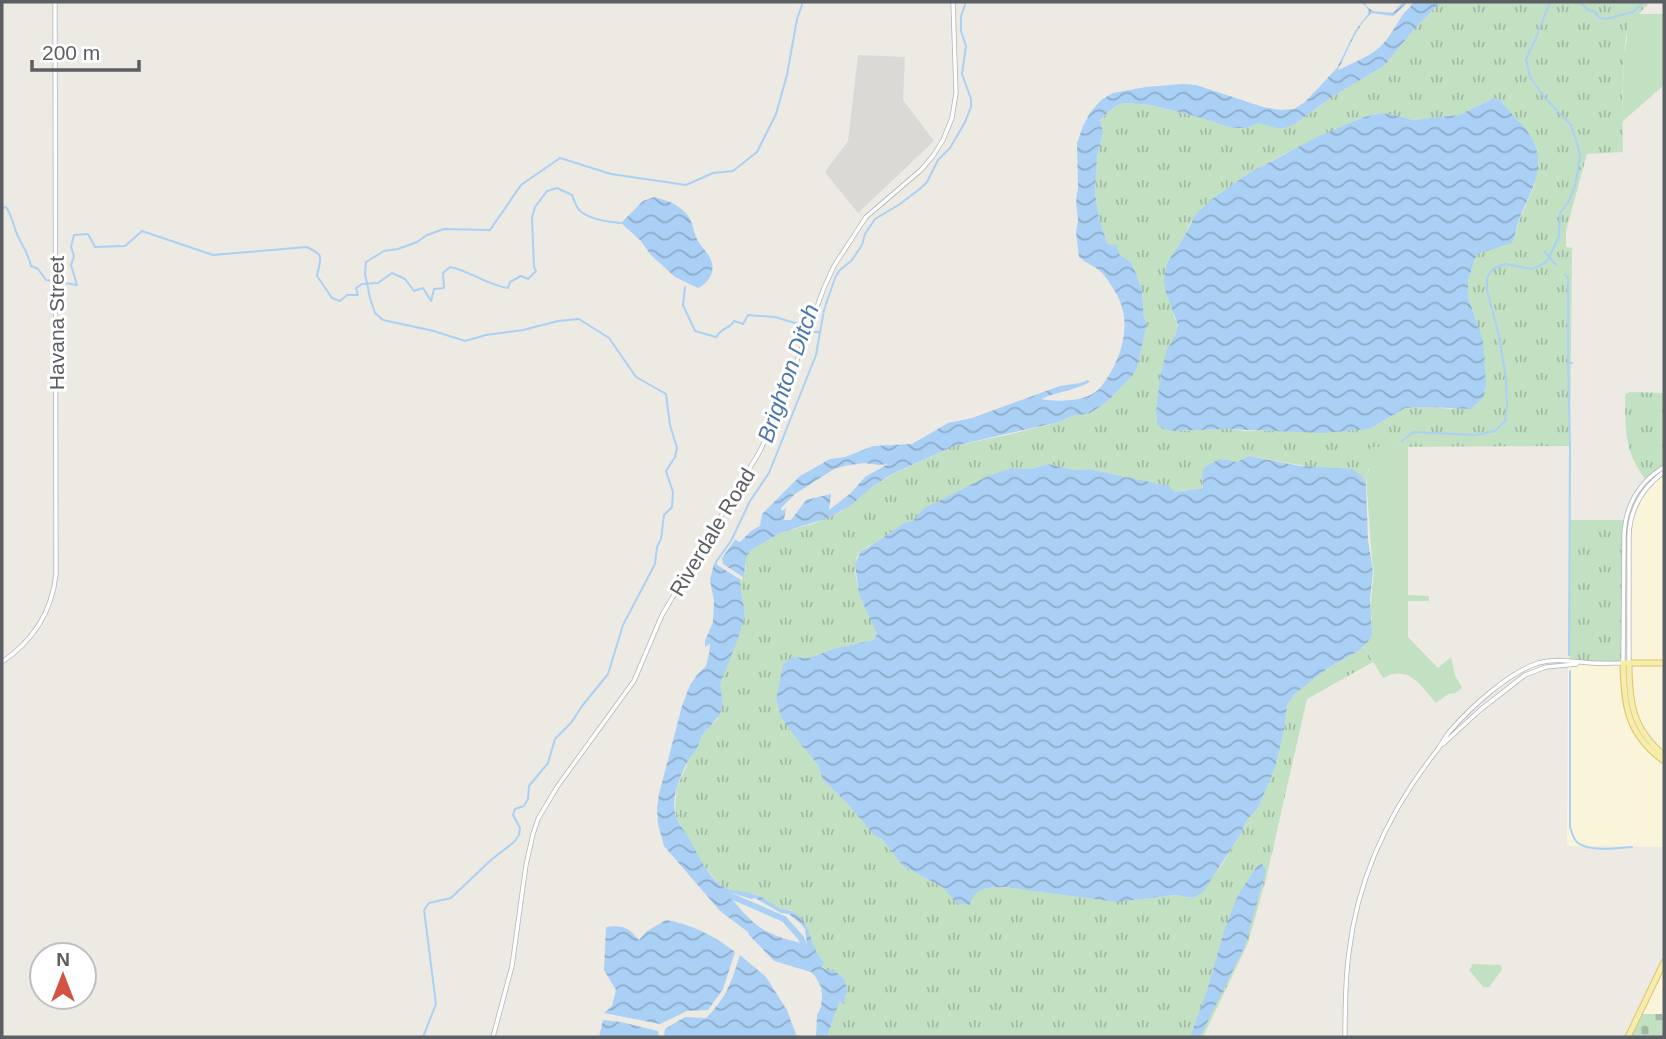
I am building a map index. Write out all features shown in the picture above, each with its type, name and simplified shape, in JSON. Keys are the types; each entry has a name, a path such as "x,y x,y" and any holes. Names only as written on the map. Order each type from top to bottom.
{"main road":[{"path":"1626,663 1664,663"},
{"path":"1626,663 1636,719 1649,740 1664,755"},
{"path":"1626,663 1624,698 1630,719 1642,742 1664,761"},
{"path":"1628,1037 1664,962"}],"street":[{"name":"Havana Street","path":"2,662 30,638 41,621 51,600 57,568 55,2"},
{"name":"Riverdale Road","path":"493,1037 512,966 531,840 541,813 557,786 634,681 662,615 760,451 834,266 866,217 921,170 943,139 956,93 953,2"},
{"path":"1626,663 1623,536 1625,520 1632,500 1646,480 1664,467"},
{"path":"1626,663 1630,524 1634,508 1644,491 1664,472"},
{"path":"1345,1037 1349,949 1366,877 1397,808 1449,732 1506,681 1530,667 1558,660 1626,663"}],"shaded area":[{"path":"858,55 905,57 903,100 934,141 858,213 825,172 848,141"},
{"path":"1664,472 1664,847 1567,846 1568,665 1629,663 1631,520 1644,491"},
{"path":"1664,962 1664,1014 1640,1014"}],"green space":[{"path":"1440,2 1650,2 1627,27 1623,80 1623,152 1587,154 1566,231 1566,247 1572,248 1570,446 1371,447 1366,484 1362,476 1249,456 1237,462 1220,460 1202,474 1203,488 1175,492 1168,486 1089,469 1074,470 1048,464 1031,469 1012,468 900,526 863,549 856,559 856,580 877,633 873,640 833,649 810,658 792,657 776,699 781,717 818,765 823,780 874,835 883,840 903,866 944,888 972,896 985,888 1004,887 1067,894 1151,897 1175,895 1192,898 1221,866 1247,820 1258,808 1275,767 1287,705 1295,694 1328,668 1364,647 1373,662 1307,699 1266,879 1248,943 1203,1037 827,1037 838,1004 843,1004 831,971 822,966 801,919 791,910 783,910 756,894 724,888 700,861 676,817 677,787 705,730 718,719 722,696 721,680 744,617 739,587 748,552 780,533 841,512 893,474 954,446 1090,413 1108,401 1133,375 1147,323 1144,318 1142,290 1131,262 1107,243 1095,193 1097,158 1103,132 1100,120 1113,108 1127,103 1150,105 1232,128 1247,128 1259,123 1295,124 1333,96 1384,66","holes":["1494,98 1501,101 1525,129 1535,184 1515,236 1477,254 1468,280 1468,297 1476,319 1486,385 1453,409 1405,408 1369,429 1175,431 1175,336 1178,325 1174,317 1167,263 1189,225 1212,199 1249,173 1282,155 1364,117 1381,113 1413,120 1434,119 1459,115"]},
{"path":"1638,14 1664,14 1664,85 1622,122 1627,27"},
{"path":"1664,393 1664,467 1646,480 1633,459 1627,439 1625,394"},
{"path":"1371,447 1408,447 1408,595 1429,596 1429,601 1408,601 1408,637 1438,668 1451,657 1455,675 1462,688 1436,703 1407,675 1392,674 1383,678 1364,647 1372,619 1370,610 1374,570 1366,475 1369,469 1365,467"},
{"path":"1569,520 1625,520 1623,663 1570,661"},
{"path":"1471,964 1501,965 1502,970 1489,987 1483,987 1469,970"},
{"path":"1640,1014 1664,1014 1664,1037 1628,1037"}],"water":[{"path":"1403,2 1408,2 1393,16 1372,13 1366,18 1338,70 1381,46 1413,2 1440,2 1384,66 1285,128 1259,123 1247,128 1232,128 1150,105 1127,103 1113,108 1100,120 1103,132 1097,158 1095,193 1099,218 1107,243 1116,244 1119,254 1131,262 1142,290 1144,318 1147,323 1137,368 1108,401 1090,413 954,446 892,474 831,517 780,533 748,552 743,577 723,564 722,558 735,540 740,542 760,526 762,514 800,476 830,459 845,457 873,446 912,444 948,423 972,418 1060,386 1088,380 1090,382 1041,399 1078,399 1092,394 1102,386 1119,355 1124,337 1124,318 1118,297 1105,277 1079,257 1076,232 1077,143 1090,113 1101,100 1113,93 1182,84 1196,85 1263,107 1294,109 1305,102 1337,68 1355,31 1368,14 1365,5 1373,11 1393,13","holes":["864,463 888,464 865,477 851,493 829,510 831,494 806,500 791,520 784,520 786,508 782,511 781,508 795,494 834,469"]},
{"path":"1494,98 1501,101 1529,134 1536,149 1538,169 1512,243 1477,254 1468,280 1468,297 1483,340 1486,385 1483,397 1471,409 1405,408 1369,429 1323,433 1226,429 1175,431 1163,429 1157,424 1160,377 1167,349 1178,325 1166,293 1164,280 1167,263 1196,214 1249,173 1319,136 1364,117 1381,113 1413,120 1459,115"},
{"path":"654,197 674,204 687,215 697,240 710,257 712,273 698,288 675,277 621,223 643,201"},
{"path":"1249,456 1300,466 1352,469 1362,476 1366,484 1368,540 1373,571 1370,600 1372,635 1360,650 1328,668 1295,694 1287,705 1275,768 1258,808 1247,820 1203,892 1193,898 1175,895 1117,902 1004,887 979,891 970,905 956,903 944,888 903,866 883,840 874,835 823,780 818,765 781,717 776,699 783,665 792,657 810,658 833,649 873,640 877,634 859,594 855,564 861,551 904,523 913,521 923,509 990,475 1012,468 1031,469 1048,464 1074,470 1089,469 1169,486 1175,492 1203,488 1202,474 1205,467 1220,459 1237,462"},
{"path":"714,563 741,580 744,617 721,682 720,713 700,739 688,761 675,795 674,810 706,868 719,884 731,890 757,895 798,915 824,962 822,967 834,970 844,979 848,992 844,1004 840,1002 838,1005 827,1037 816,1037 817,1015 822,996 815,976 811,972 774,961 748,932 720,911 664,846 658,824 659,794 682,706 690,685 706,666 709,654 710,644 705,647 705,641 713,622 714,601 710,580","holes":["726,891 755,898 781,913 789,914 800,923 805,929 807,945 764,930 746,915"]},
{"path":"1262,864 1266,869 1265,874 1245,946 1200,1037 1190,1037 1238,895 1258,865"},
{"path":"666,920 685,924 735,952 723,989 708,1010 687,1011 660,1024 604,1013 612,1006 616,990 604,970 606,927 625,928 639,940 647,931"},
{"path":"740,955 766,977 787,1010 797,1037 664,1037 665,1029 685,1017 706,1018 728,989"},
{"path":"603,1020 658,1031 659,1037 599,1037"}],"waterway":[{"path":"423,1037 436,1004 424,910 429,903 451,898 514,842 520,828 513,815 515,809 524,806 528,799 529,786 548,763 555,739 571,723 608,674 623,625 655,564 664,515 672,507 673,492 666,471 677,448 670,425 666,394 636,377 609,338 579,319 465,341 383,320 375,313 370,298 365,274 366,262 384,251 398,249 444,229 490,230 521,185 560,158 611,174 686,185 713,173 733,171 757,152 776,114 803,2"},
{"name":"Brighton Ditch","path":"716,566 750,501 769,473 816,355 824,310 835,278 852,260 875,219 900,204 927,182 938,160 950,148 965,122 971,107 971,99 962,74 966,46 961,31 961,16 966,2"},
{"path":"1402,441 1414,432 1475,435 1495,431 1505,421 1506,378 1487,290 1487,277 1493,269 1505,264 1532,269 1549,258 1559,236 1560,213 1575,186 1580,158 1571,125 1545,98 1530,77 1526,59 1550,2"},
{"path":"1580,2 1600,18 1606,19 1633,12 1644,2"},
{"path":"2,208 6,207 10,213 31,266 38,269 46,280 77,285 71,265 74,235 88,234 95,247 125,246 142,231 213,255 307,247 320,257 317,276 332,298 340,301 347,295 358,295 356,288 362,284 378,283 392,273 405,279 414,291 423,288 431,301 434,289 444,288 443,273 450,267 508,288 510,282 521,276 528,279 536,271 532,218 535,207 547,191 557,188 572,195 577,208 589,217 621,223"},
{"path":"1545,252 1556,265"},
{"path":"1565,274 1568,279 1568,363 1572,363"},
{"path":"685,287 683,305 695,331 716,337 734,321 743,324 748,315 775,317 805,326"},
{"path":"812,332 819,332"},
{"path":"1568,363 1569,655"},
{"path":"1570,671 1572,834 1578,843 1590,848 1632,847"},
{"path":"724,893 784,919 801,938 806,950"}]}
